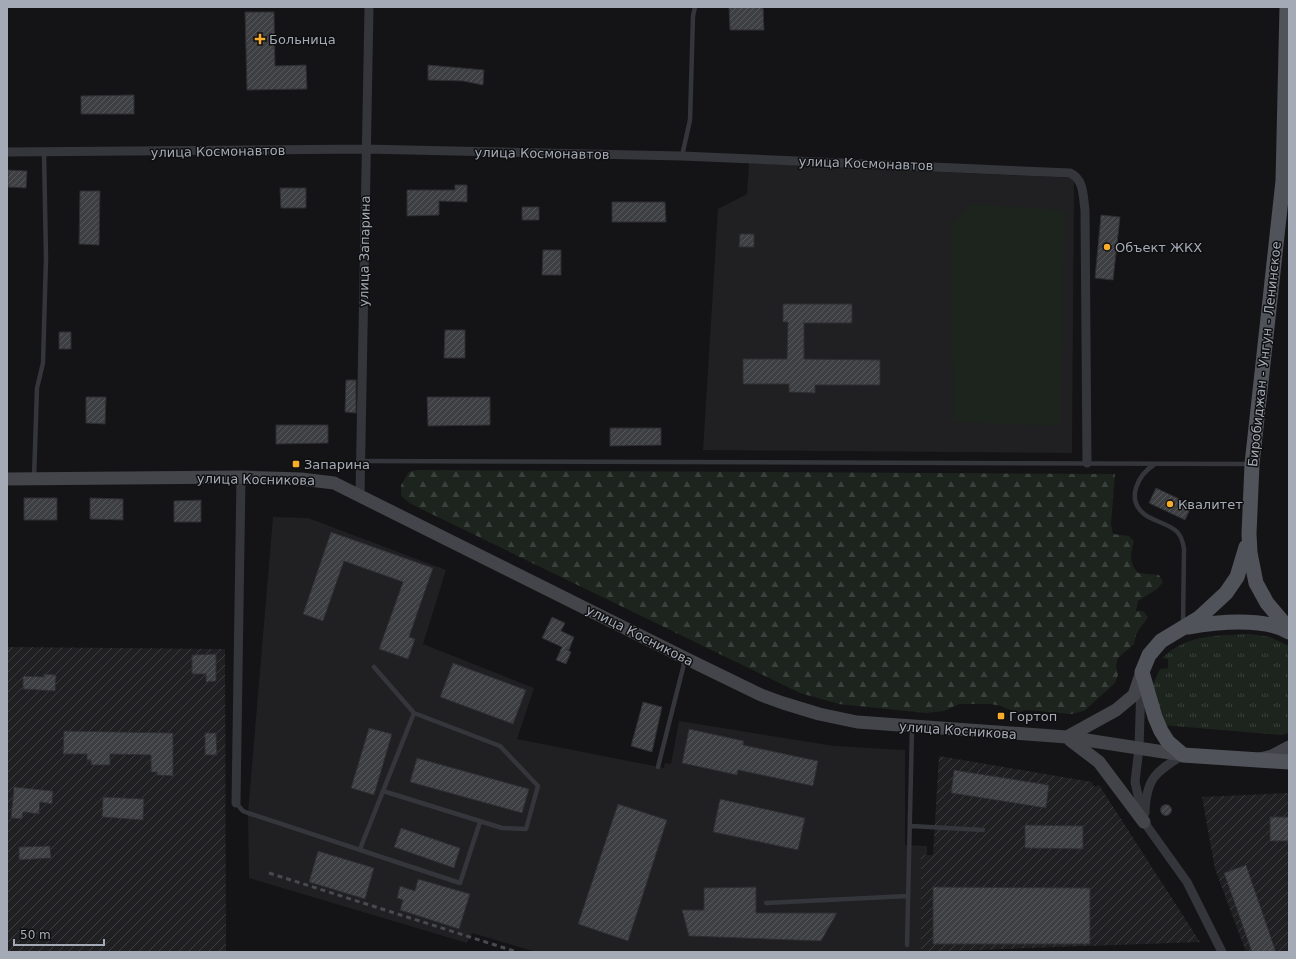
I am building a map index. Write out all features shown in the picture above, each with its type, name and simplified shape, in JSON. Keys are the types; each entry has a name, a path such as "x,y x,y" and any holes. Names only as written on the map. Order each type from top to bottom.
{"main road":[{"name":"Биробиджан - Унгун - Ленинское","path":"1249,534 1252,464 1283,181 1287,7"},
{"path":"1183,756 1168,742 1161,731 1155,718 1142,672 1149,656 1161,641 1212,608 1232,586 1239,572 1249,534"},
{"path":"1249,534 1251,559 1256,583 1267,604 1289,631"},
{"path":"1183,628 1218,623 1262,623 1289,631"},
{"name":"улица Косникова","path":"1183,756 1289,762"}],"street":[{"name":"улица Запарина","path":"360,495 365,149 369,7"},
{"name":"улица Космонавтов","path":"7,152 365,149 682,156 1066,172 1076,176 1080,180 1085,210 1087,463"},
{"name":"улица Косникова","path":"7,479 241,477 319,480 334,484 360,495 761,695 813,712 857,722 1067,737 1183,756"},
{"path":"236,803 241,477"},
{"path":"1142,672 1134,695 1116,710 1067,737 1100,762 1144,822 1187,882 1208,921 1222,952"},
{"path":"1142,672 1139,748 1135,782 1144,822"},
{"path":"1256,760 1272,756 1289,746"},
{"path":"1144,822 1145,795 1150,784 1163,768 1183,756"}],"lane":[{"path":"682,156 690,120 692,16 695,7"},
{"path":"34,479 37,388 43,363 46,258 44,152"},
{"path":"361,461 1252,464"},
{"path":"1155,464 1141,476 1136,488 1136,499 1143,513 1174,529 1181,538 1184,549 1183,628"},
{"path":"658,767 686,658"},
{"path":"374,667 414,713 500,746 538,786 526,829 502,828 383,791"},
{"path":"360,849 414,713"},
{"path":"907,945 911,826 912,726"},
{"path":"236,803 243,811 248,813 460,883 480,822"},
{"path":"911,826 983,830"},
{"path":"766,903 908,896"}],"shaded area":[{"path":"749,163 1074,178 1072,453 703,450 718,209 747,194"},
{"path":"273,517 308,518 446,570 423,644 534,688 517,739 664,768 665,763 671,764 679,721 834,746 905,750 905,845 927,846 927,855 921,856 921,952 536,952 472,933 467,943 249,878 248,813"},
{"path":"7,647 225,649 226,952 7,952"},
{"path":"939,756 1092,782 1094,787 1099,785 1200,942 921,952 921,855 933,855"},
{"path":"1289,793 1289,952 1246,952 1215,869 1202,797"}],"green space":[{"path":"972,204 1064,210 1060,426 954,422 951,224"},
{"path":"417,470 1115,474 1111,524 1113,534 1129,536 1134,541 1131,558 1138,573 1159,575 1163,582 1157,589 1138,601 1136,611 1143,611 1148,617 1136,634 1134,644 1118,658 1116,665 1118,675 1115,683 1084,711 1071,714 1026,710 1017,713 1001,706 991,704 959,704 944,711 926,713 839,704 800,693 411,504 401,496 401,485 409,472"},
{"path":"1251,634 1270,637 1289,646 1289,733 1282,735 1162,725 1153,684 1160,669 1168,668 1168,659 1162,658 1183,644 1204,637"}],"building":[{"path":"729,7 763,7 764,30 730,30"},
{"name":"Больница","path":"245,12 274,12 275,66 306,65 307,89 247,90"},
{"path":"428,65 484,70 483,85 463,81 428,80"},
{"path":"134,95 134,114 81,114 81,96"},
{"path":"8,170 27,171 26,188 8,187"},
{"path":"455,185 467,185 467,202 439,201 439,215 407,216 407,190 455,190"},
{"path":"280,188 306,188 306,208 281,208"},
{"path":"80,191 100,191 99,245 79,244"},
{"path":"612,202 665,202 666,222 612,222"},
{"path":"522,207 539,207 539,220 522,220"},
{"name":"Объект ЖКХ","path":"1101,215 1120,217 1113,280 1095,278"},
{"path":"740,234 754,234 754,247 739,247"},
{"path":"543,250 561,250 561,275 542,275"},
{"path":"783,304 852,304 852,323 804,323 804,359 880,360 880,385 815,385 815,393 789,392 789,384 743,384 743,359 787,359 788,322 783,322"},
{"path":"445,330 465,330 465,358 444,358"},
{"path":"59,332 71,332 71,349 59,349"},
{"path":"346,380 356,380 356,413 345,412"},
{"path":"86,397 106,397 105,424 86,423"},
{"path":"427,397 490,397 490,425 428,426"},
{"path":"276,425 328,425 328,443 276,444"},
{"path":"610,428 661,428 661,445 610,446"},
{"name":"Квалитет","path":"1156,488 1192,505 1185,520 1149,503"},
{"path":"24,498 57,498 57,520 24,520"},
{"path":"90,498 123,499 123,520 90,519"},
{"path":"201,500 201,522 174,522 174,501"},
{"path":"331,532 433,568 409,637 415,639 408,659 379,649 403,582 344,561 323,621 303,614"},
{"path":"552,617 565,623 561,631 574,637 569,650 566,649 571,652 566,664 556,660 562,647 542,638"},
{"path":"216,654 216,681 206,682 206,674 192,674 192,655"},
{"path":"453,663 526,690 513,724 440,697"},
{"path":"44,674 56,675 55,691 23,689 23,676 44,677"},
{"path":"643,702 662,707 652,752 631,746"},
{"path":"369,728 392,734 374,795 351,788"},
{"path":"689,729 744,741 743,745 818,761 813,786 738,770 737,775 682,763"},
{"path":"64,731 173,733 173,776 157,775 157,772 151,772 151,755 110,754 110,765 91,765 91,760 87,760 87,754 63,754"},
{"path":"205,733 216,733 217,755 205,755"},
{"path":"417,758 529,789 522,813 410,782"},
{"path":"954,770 1049,785 1046,808 951,793"},
{"path":"14,787 53,791 52,804 40,802 39,814 23,812 22,819 11,818"},
{"path":"103,797 144,799 143,820 102,817"},
{"path":"720,799 805,818 798,850 713,832"},
{"path":"618,804 667,820 628,941 578,924"},
{"path":"1166,804 1170,806 1172,810 1170,814 1166,816 1162,814 1160,810 1162,806"},
{"path":"1270,817 1289,817 1289,841 1270,841"},
{"path":"1025,825 1083,826 1083,849 1025,848"},
{"path":"401,828 460,848 454,868 394,847"},
{"path":"50,846 51,858 19,860 19,847"},
{"path":"318,851 374,868 365,899 309,882"},
{"path":"1246,865 1276,952 1252,952 1224,873"},
{"path":"418,879 470,894 459,929 400,910 403,900 397,898 400,886 415,891"},
{"path":"756,887 756,913 837,913 821,941 689,936 682,910 704,910 704,888"},
{"path":"933,887 1090,888 1090,944 933,944"}],"railway":[{"path":"269,873 517,952"}],"place":[{"name":"Больница","path":"260,39"},
{"name":"Объект ЖКХ","path":"1107,247"},
{"name":"Запарина","path":"296,464"},
{"name":"Квалитет","path":"1170,504"},
{"name":"Гортоп","path":"1001,716"}]}
